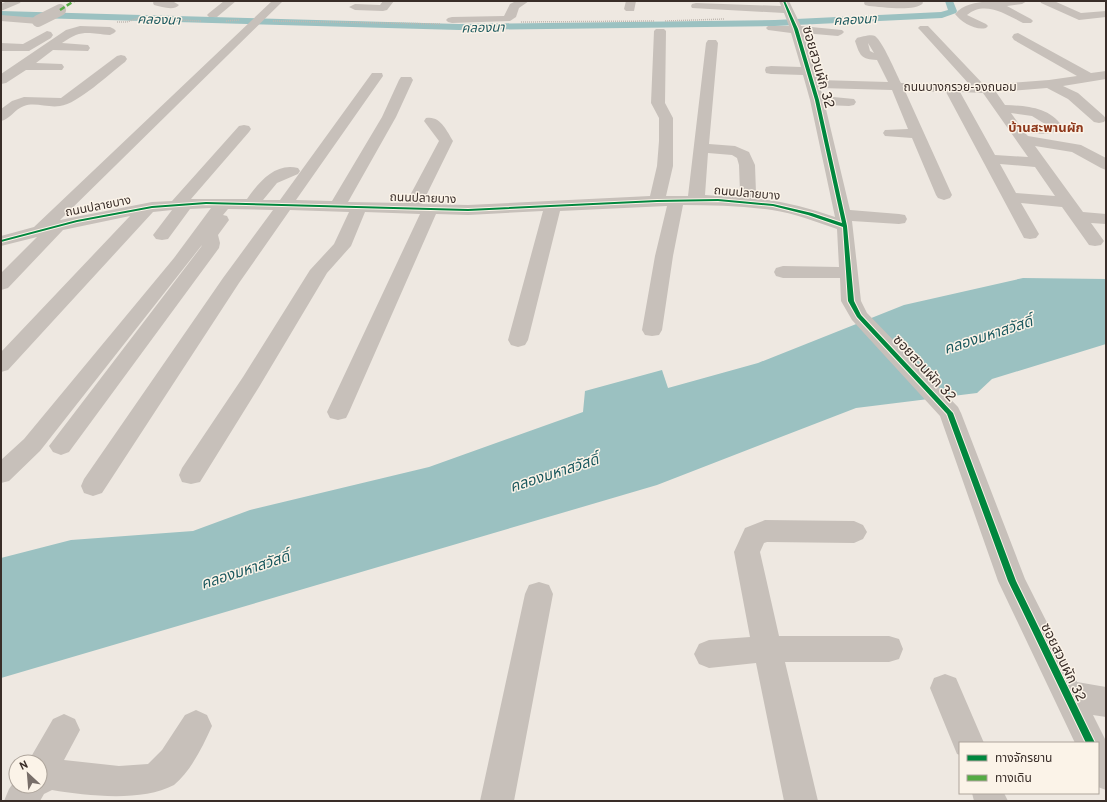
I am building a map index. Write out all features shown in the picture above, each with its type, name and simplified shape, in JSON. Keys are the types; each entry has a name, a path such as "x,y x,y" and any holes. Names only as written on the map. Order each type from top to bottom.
{"street":[{"path":"1,8 16,1"},
{"path":"160,1 158,2 174,5"},
{"path":"213,19 231,1"},
{"path":"40,230 278,1"},
{"path":"354,7 382,8 389,1"},
{"path":"452,20 506,19 510,17 514,6 524,1"},
{"path":"869,3 912,5 918,3 917,1"},
{"path":"982,26 964,17 961,14 963,11 972,7 1016,1"},
{"path":"1045,1 1079,17 1106,14"},
{"path":"995,4 1028,21"},
{"path":"696,6 790,16 838,32"},
{"path":"1,18 38,21 60,10"},
{"path":"772,28 790,16"},
{"name":"ซอยสวนผัก 32","path":"790,16 810,74 817,100 844,220 851,301 859,316 950,413 1012,581 1067,695 1095,742"},
{"path":"1,47 25,48 64,25"},
{"path":"924,28 1002,109 1095,241"},
{"path":"1,80 24,66 70,32 80,29 110,31"},
{"path":"657,201 666,166 666,118 658,103 660,31"},
{"path":"1018,37 1090,78"},
{"path":"696,200 712,43"},
{"path":"50,46 84,48"},
{"path":"882,57 897,87 944,195"},
{"path":"1,117 18,103 57,103 66,101 121,59"},
{"path":"24,66 58,67"},
{"path":"770,70 810,74 824,69"},
{"name":"ถนนบางกรวย-จงถนอม","path":"810,74 897,87 983,89 1048,77 1067,81 1106,75"},
{"path":"92,486 230,282 377,76"},
{"path":"1048,77 1073,96 1099,119"},
{"path":"337,207 389,117 406,80"},
{"path":"1,86 15,87"},
{"path":"951,88 1030,234"},
{"path":"817,100 849,102"},
{"path":"1002,109 1036,112 1044,115 1055,126 1052,128 1015,128"},
{"path":"338,412 446,141 440,130 431,121"},
{"path":"162,235 181,205 244,129"},
{"path":"890,133 917,134"},
{"path":"1024,140 1076,148 1087,152 1106,165"},
{"path":"700,155 747,165 748,193"},
{"path":"989,159 1040,163"},
{"path":"1,474 32,444 180,262 236,204 269,180 292,171"},
{"path":"1010,197 1067,202"},
{"name":"ถนนปลายบาง","path":"1,241 57,226 147,208 181,205 236,204 468,210 696,200 743,201 773,205 844,220 899,218"},
{"path":"652,330 664,256 676,201"},
{"path":"60,446 210,248 211,244 209,234 236,204"},
{"path":"518,340 553,206"},
{"path":"191,475 251,382 319,270 342,246 359,207"},
{"path":"1,365 147,208"},
{"path":"1078,217 1106,219"},
{"path":"1,284 57,226"},
{"path":"783,272 848,273"},
{"path":"802,801 767,649 747,552 754,536 765,531 854,532"},
{"path":"497,801 539,594"},
{"path":"709,654 767,649 889,649"},
{"path":"946,688 968,742"},
{"path":"1067,695 1106,702"},
{"path":"48,775 50,774 132,784 158,777 171,765 196,726"},
{"path":"48,758 64,730"},
{"name":"ซอยสวนผัก 32","path":"1099,753 1106,774"}],"path":[{"path":"127,22 135,18 213,19 256,22"}],"water":[{"name":"คลองมหาสวัสดิ์","path":"1023,278 1106,279 1106,344 992,379 977,393 856,408 657,485 1,678 1,558 71,540 193,531 250,510 429,467 583,412 585,391 662,370 668,388 758,363 904,305"}],"waterway":[{"name":"คลองนา","path":"1,14 459,27 775,23 942,15 953,11 949,1"}],"marked path":[{"path":"60,10 74,1"}],"cycle path":[{"path":"784,1 796,29 817,100 845,226 851,301 859,316 950,413 1012,581 1091,742"},
{"path":"1,241 77,221 152,207 206,203 468,210 657,201 718,200 773,205 810,214 845,226"}],"district":[{"name":"บ้านสะพานผัก","path":"1046,127"}]}
